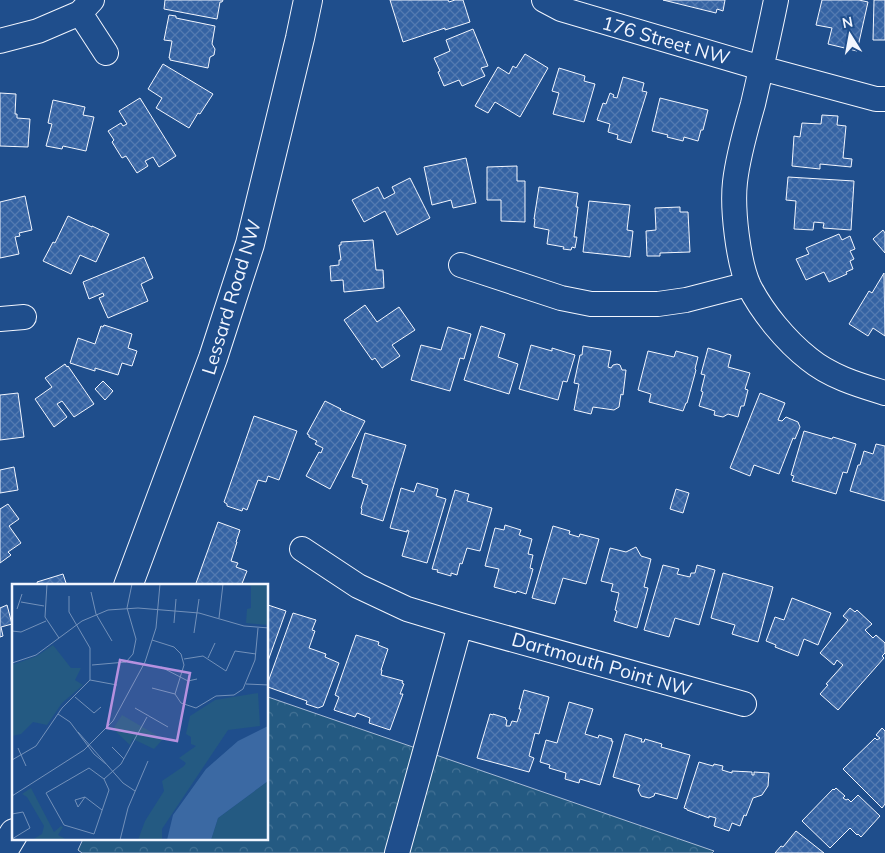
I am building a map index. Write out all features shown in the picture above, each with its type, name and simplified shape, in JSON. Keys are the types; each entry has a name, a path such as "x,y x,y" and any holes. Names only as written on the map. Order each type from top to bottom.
{"main road":[{"name":"Lessard Road NW","path":"129,584 213,358 250,244 308,0"},
{"path":"2,853 12,836"}],"street":[{"name":"176 Street NW","path":"544,0 561,9 762,68 885,100"},
{"path":"776,0 735,182 736,229 748,284 772,320 810,360 841,378 885,393"},
{"path":"0,40 38,30 86,7 106,52"},
{"path":"460,266 561,298 591,304 658,304 686,300 748,284"},
{"path":"0,319 24,317"},
{"name":"Dartmouth Point NW","path":"302,549 358,586 407,609 744,704"},
{"path":"397,853 460,625"}],"green space":[{"path":"269,697 714,851 712,853 82,853 78,850 83,840 269,840"}],"building":[{"path":"165,0 223,0 220,2 217,19 164,9"},
{"path":"390,0 448,0 449,2 463,0 470,22 403,42"},
{"path":"663,0 725,0 723,11 717,9 716,13"},
{"path":"822,0 859,0 868,2 857,51 828,44 832,28 816,25"},
{"path":"874,0 885,0 885,40 873,40"},
{"path":"169,15 215,26 212,44 215,49 214,55 210,57 208,68 170,60 172,41 164,40"},
{"path":"473,29 488,66 481,68 485,76 462,86 459,80 444,86 434,58 450,51 446,40"},
{"path":"525,54 548,68 520,117 495,102 488,113 475,106 498,67 509,74 513,66 516,68"},
{"path":"163,64 213,94 189,128 156,108 162,98 148,89"},
{"path":"559,68 585,76 584,81 595,84 584,122 553,114 559,93 552,91"},
{"path":"623,77 644,83 642,91 647,92 631,143 617,139 618,135 608,132 610,124 597,120 603,103 606,104 610,93 614,95 613,97 617,98"},
{"path":"0,93 16,94 15,114 17,114 17,118 30,119 28,147 0,146"},
{"path":"140,98 176,156 159,167 153,157 145,161 148,166 137,173 126,156 122,158 112,142 114,140 108,131 121,123 123,126 127,124 119,111"},
{"path":"660,98 708,110 698,141 684,137 683,141 652,131"},
{"path":"53,100 85,107 83,115 94,117 86,151 63,146 62,149 46,146 52,124 48,123"},
{"path":"822,115 838,116 837,125 846,126 843,158 852,159 851,167 820,164 820,169 792,166 794,136 800,137 802,123 821,124"},
{"path":"466,158 476,203 453,208 451,200 432,205 424,167"},
{"path":"517,166 517,181 525,181 525,222 501,221 501,200 487,200 487,167"},
{"path":"788,177 854,181 851,230 823,228 824,223 814,222 813,230 794,229 796,201 786,200"},
{"path":"410,178 430,218 397,235 385,211 364,222 352,200 378,187 384,199 395,193 392,187"},
{"path":"539,187 578,193 574,237 577,237 575,248 572,247 571,250 563,249 564,247 547,244 549,230 534,227"},
{"path":"25,196 32,230 19,233 20,236 15,237 19,254 0,258 0,202"},
{"path":"589,201 630,205 627,230 633,231 630,257 583,252"},
{"path":"680,207 680,212 688,212 690,252 660,253 660,256 647,256 646,231 656,230 655,208"},
{"path":"68,216 109,234 96,262 80,255 71,274 43,261 53,242 55,243"},
{"path":"883,230 885,233 885,253 873,239"},
{"path":"839,234 842,240 850,236 855,249 850,251 854,259 850,261 853,269 846,272 847,274 829,282 824,272 806,280 796,259 809,254 806,248"},
{"path":"373,240 376,270 383,270 384,288 344,292 343,280 331,281 330,266 339,265 339,260 341,260 339,245 341,245 341,242"},
{"path":"144,257 153,278 141,284 148,301 108,318 99,298 104,296 103,293 89,299 83,282"},
{"path":"884,273 885,336 873,328 868,336 849,324 869,291 872,293"},
{"path":"365,305 377,322 399,307 415,330 392,345 400,356 382,368 375,358 372,360 344,320"},
{"path":"104,325 132,334 128,348 137,351 132,366 122,363 118,375 95,368 95,371 70,363 78,338 95,344 101,326 103,327"},
{"path":"481,326 505,334 498,357 518,364 509,394 464,380"},
{"path":"448,327 471,334 464,359 460,358 450,391 411,380 421,345 441,350"},
{"path":"531,345 552,351 552,348 575,355 567,382 563,381 558,400 519,389"},
{"path":"583,346 611,351 608,367 611,368 617,364 620,365 622,370 626,370 623,395 621,394 619,407 614,410 593,407 591,414 574,410 579,384 574,383"},
{"path":"708,348 731,355 728,367 750,373 745,389 748,390 744,406 741,406 738,417 728,414 723,417 714,415 715,411 699,406 705,375 701,374"},
{"path":"648,351 674,357 676,351 698,357 687,403 683,411 649,402 651,394 638,390"},
{"path":"65,364 94,404 74,417 62,401 57,404 67,417 54,427 35,399 52,387 45,378"},
{"path":"103,381 113,391 105,400 95,389"},
{"path":"18,393 24,437 0,440 0,395"},
{"path":"760,393 785,403 778,420 782,421 786,417 798,422 800,427 795,439 793,438 779,474 754,465 750,476 730,468"},
{"path":"325,401 365,421 330,489 306,476 323,448 315,444 317,441 307,434"},
{"path":"254,416 297,431 279,480 268,476 266,482 258,480 247,510 243,508 242,511 227,506 224,502"},
{"path":"804,431 856,444 847,473 843,472 836,494 792,481 794,476 791,475"},
{"path":"365,433 406,445 383,521 361,514 368,485 362,483 362,480 352,477"},
{"path":"876,444 885,446 885,501 850,491 864,451 873,454"},
{"path":"14,467 18,490 0,493 0,470"},
{"path":"417,483 438,489 436,496 446,499 427,563 402,556 409,531 390,528 401,488 414,492"},
{"path":"676,489 689,493 683,513 670,509"},
{"path":"455,490 469,494 467,501 492,508 480,551 467,548 457,575 451,573 451,576 432,569"},
{"path":"8,504 19,519 9,526 21,543 8,552 11,555 0,563 0,509"},
{"path":"218,522 240,530 231,561 238,563 236,567 247,571 242,584 196,584"},
{"path":"505,525 521,530 519,535 532,539 528,554 533,555 530,568 533,569 526,594 494,587 499,569 485,566 495,528 504,530"},
{"path":"553,526 570,531 569,534 579,537 580,534 599,539 586,584 563,578 555,604 532,598"},
{"path":"636,547 641,556 651,559 644,587 648,588 637,628 614,621 619,593 611,591 613,584 601,581 610,548 626,552"},
{"path":"663,565 679,569 677,574 690,577 691,573 695,573 697,565 715,570 699,625 675,618 669,637 644,630"},
{"path":"723,573 773,587 758,642 732,634 735,625 711,618"},
{"path":"63,574 66,584 38,584 37,582"},
{"path":"792,598 831,613 818,645 804,639 798,656 775,647 776,645 766,641 775,617 784,620"},
{"path":"7,605 12,624 1,627 3,636 0,637 0,608"},
{"path":"269,605 286,611 269,658"},
{"path":"850,608 855,612 857,610 872,624 865,630 873,638 876,635 885,643 885,653 882,656 884,658 838,710 820,694 828,685 826,684 843,665 837,660 834,665 820,653 848,620 843,616"},
{"path":"293,613 316,620 312,630 315,631 309,648 326,654 325,657 339,663 323,706 318,708 306,704 307,701 269,687 269,679"},
{"path":"356,635 379,642 378,645 388,649 381,675 403,681 402,683 404,684 400,694 403,694 390,730 369,723 370,718 357,713 355,717 334,710 339,697 335,695"},
{"path":"524,690 549,697 539,734 535,733 529,756 534,758 529,772 477,758 490,714 506,718 506,726 510,726 512,721 517,722"},
{"path":"569,702 593,709 585,734 598,738 599,735 613,741 600,785 580,779 579,783 565,779 566,773 549,768 550,765 540,762 546,740 557,743"},
{"path":"882,728 885,731 885,804 882,808 843,769 875,738 877,740 880,738 876,735"},
{"path":"625,734 642,739 641,742 644,742 645,739 662,744 661,747 690,755 677,799 655,793 654,796 649,798 641,796 638,790 640,785 613,777"},
{"path":"699,762 713,766 714,764 723,766 722,770 732,773 732,771 752,772 752,775 754,775 754,772 769,773 768,786 762,795 753,798 740,826 732,823 729,831 714,826 716,818 709,816 709,818 684,808"},
{"path":"836,788 845,796 843,798 851,802 858,795 880,816 861,837 850,828 830,848 802,821"},
{"path":"796,831 824,853 775,853 781,846 783,847"}]}
